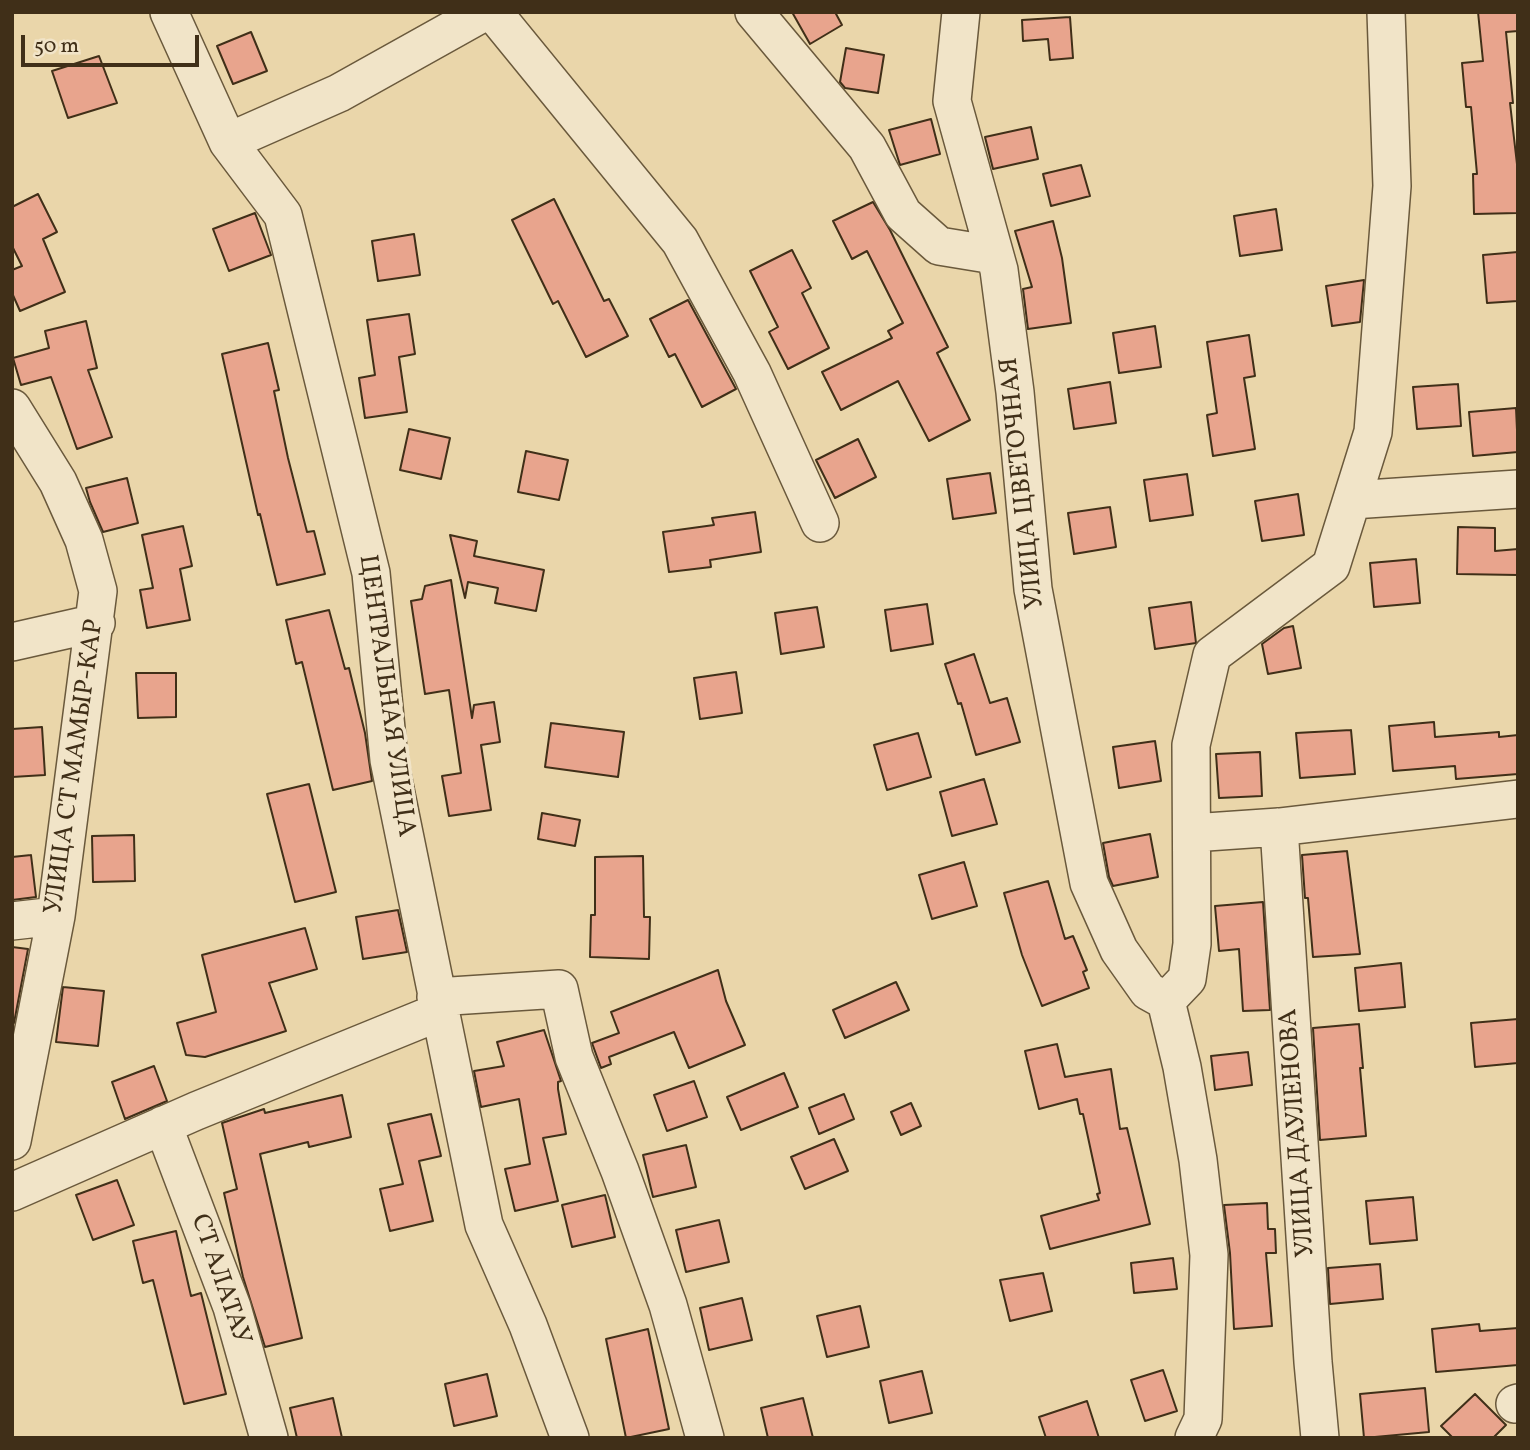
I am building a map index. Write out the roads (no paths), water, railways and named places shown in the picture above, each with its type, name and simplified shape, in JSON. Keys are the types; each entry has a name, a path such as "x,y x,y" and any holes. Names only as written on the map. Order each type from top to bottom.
{"street":[{"name":"ЦЕНТРАЛЬНАЯ УЛИЦА","path":"169,12 228,142 283,215 371,573 389,760 484,1225 528,1325 570,1438"},
{"path":"228,142 339,93 484,12"},
{"path":"493,12 680,241 752,373 820,523"},
{"path":"754,12 867,147 903,214 939,246 995,255"},
{"name":"УЛИЦА ЦВЕТОЧНАЯ","path":"961,12 952,101 999,270 1015,392 1033,589 1089,883 1119,950 1147,991 1166,1000"},
{"path":"1194,1438 1203,1419 1209,1255 1198,1160 1182,1067 1166,1000 1187,979 1192,944 1191,746 1212,655 1331,566 1373,432 1392,186 1385,12"},
{"name":"УЛИЦА СТ МАМЫР-КАР","path":"12,408 58,482 83,540 98,591 96,623 56,916 12,1141"},
{"path":"1352,500 1518,489"},
{"path":"12,642 96,623"},
{"path":"1192,833 1279,827 1518,799"},
{"name":"УЛИЦА ДАУЛЕНОВА","path":"1279,827 1313,1362 1321,1438"},
{"path":"12,921 56,916"},
{"path":"12,1192 330,1055 438,1005 559,989 574,1057 620,1171 668,1305 705,1438"},
{"name":"СТ АЛАТАУ","path":"163,1125 232,1307 269,1438"}]}
